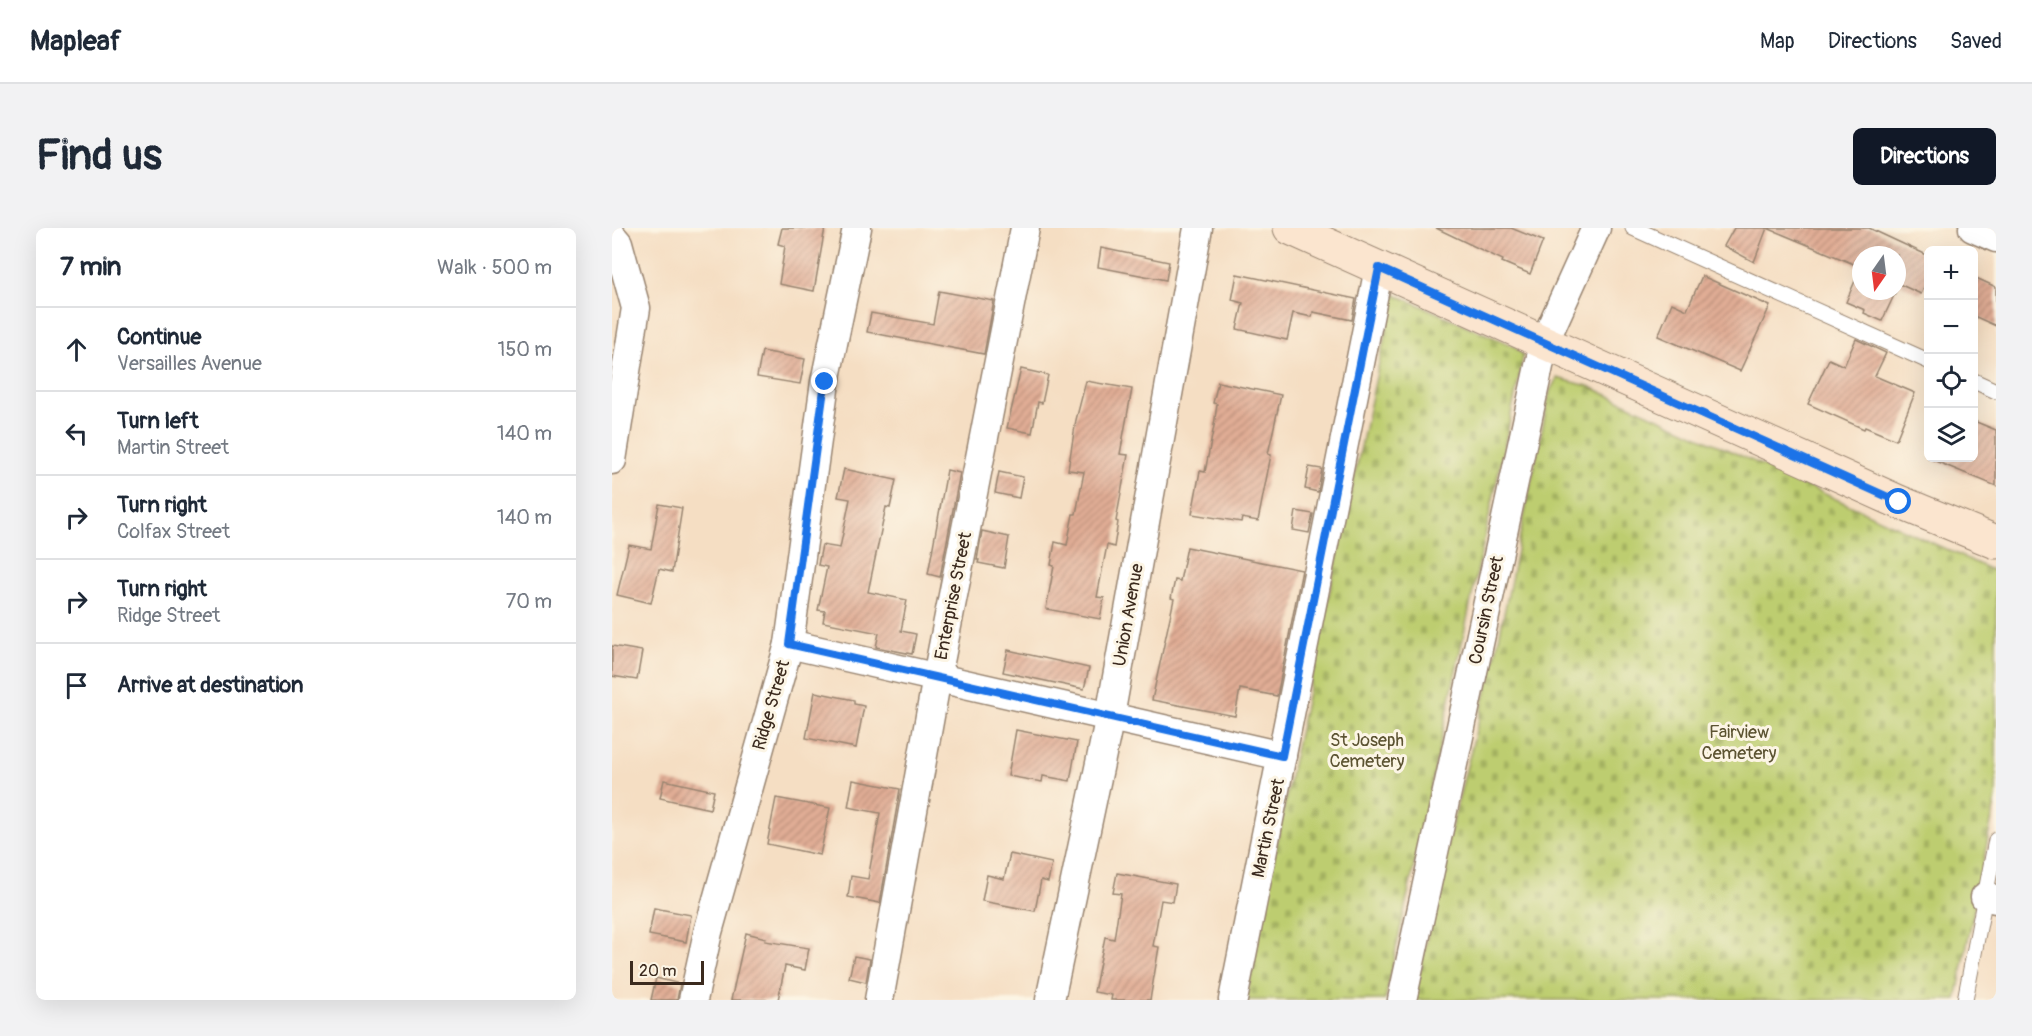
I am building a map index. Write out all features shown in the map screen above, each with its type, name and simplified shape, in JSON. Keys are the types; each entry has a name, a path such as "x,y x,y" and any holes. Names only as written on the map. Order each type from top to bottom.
{"street":[{"name":"Ridge Street","path":"693,1000 708,932 789,644 825,382 857,228"},
{"name":"Enterprise Street","path":"879,1000 937,677 1025,228"},
{"name":"Union Avenue","path":"1050,1000 1110,716 1198,228"},
{"path":"1290,228 1899,502 1996,542"},
{"name":"Coursin Street","path":"1402,1000 1544,343 1596,228"},
{"path":"1973,228 1996,238"},
{"path":"612,236 618,243 636,308 612,460"},
{"name":"Martin Street","path":"1233,1000 1379,268"},
{"path":"789,644 1282,756"}],"lane":[{"path":"1633,228 1924,359"},
{"path":"1978,383 1996,391"},
{"path":"1965,1000 1990,898 1996,840"}],"green space":[{"name":"St Joseph Cemetery","path":"1394,294 1515,347 1523,355 1521,368 1385,1000 1246,1000 1293,762"},
{"name":"Fairview Cemetery","path":"1557,378 1588,386 1996,572 1996,797 1956,1000 1414,1000 1446,849 1497,648 1550,391"}],"building":[{"path":"782,228 825,228 814,291 779,284 785,246 778,244"},
{"path":"1436,228 1511,228 1543,241 1530,274"},
{"path":"1734,228 1767,228 1754,262 1724,246"},
{"path":"1767,228 1869,228 1924,254 1924,288 1921,294 1906,287 1906,246 1852,246 1852,263"},
{"path":"1101,248 1169,262 1166,280 1098,267"},
{"path":"1237,274 1356,299 1352,320 1313,312 1312,317 1293,313 1287,340 1237,329 1243,303 1232,300"},
{"path":"1702,276 1770,306 1740,371 1658,336 1672,303 1687,310"},
{"path":"1978,279 1996,287 1996,326 1978,318"},
{"path":"1852,288 1852,300 1892,300 1882,321 1846,302"},
{"path":"939,291 994,301 984,354 867,332 871,313 933,324"},
{"path":"1856,339 1886,353 1875,376 1915,393 1896,440 1865,427 1864,429 1808,404 1829,359 1844,366"},
{"path":"762,351 805,359 800,384 757,377"},
{"path":"1021,369 1048,375 1042,403 1038,402 1032,433 1007,428"},
{"path":"1086,381 1132,389 1120,454 1128,455 1116,521 1118,522 1114,547 1107,545 1097,597 1104,598 1100,619 1046,609 1054,566 1051,565 1055,542 1067,545 1084,472 1068,470 1076,420"},
{"path":"1218,382 1281,395 1268,454 1271,455 1258,521 1242,518 1241,522 1192,514 1200,471 1205,472 1214,426 1217,404 1213,403"},
{"path":"1978,423 1996,430 1996,486 1938,462 1978,462"},
{"path":"1309,467 1322,469 1318,492 1305,489"},
{"path":"844,469 896,480 890,508 886,507 868,592 907,600 901,631 916,634 912,654 876,647 879,633 823,622 825,611 818,610 827,567 818,565 822,545 840,548 850,499 838,497"},
{"path":"947,470 960,473 940,577 928,574"},
{"path":"999,472 1023,477 1019,498 995,493"},
{"path":"659,504 682,508 672,572 659,569 651,603 617,595 629,545 651,549"},
{"path":"1296,511 1313,514 1309,533 1293,530"},
{"path":"982,531 1009,537 1004,568 978,563"},
{"path":"1187,547 1302,570 1277,696 1240,689 1235,716 1152,700 1174,599 1171,598 1175,580 1180,581"},
{"path":"612,646 642,651 637,680 612,676"},
{"path":"1008,650 1089,668 1084,689 1003,672"},
{"path":"815,692 854,700 854,704 864,706 856,748 806,738"},
{"path":"1016,730 1077,742 1070,781 1043,776 1042,782 1008,776"},
{"path":"664,780 714,791 710,809 660,798"},
{"path":"853,780 900,789 880,903 848,897 851,876 868,879 880,813 848,807"},
{"path":"776,798 830,808 820,855 767,844"},
{"path":"1010,854 1052,863 1048,882 1041,880 1035,911 982,901 987,875 1004,879"},
{"path":"1117,873 1176,884 1173,902 1161,900 1153,946 1159,947 1150,1000 1111,1000 1112,995 1094,992 1105,937 1114,939 1121,894 1113,893"},
{"path":"654,908 691,915 686,942 649,935"},
{"path":"746,933 766,938 765,941 809,948 805,970 785,966 778,1000 731,1000"},
{"path":"854,956 870,959 866,982 849,978"},
{"path":"656,978 680,984 677,1000 651,1000"}],"route":[{"path":"825,382 789,644 1282,756 1379,268 1899,502"}]}
